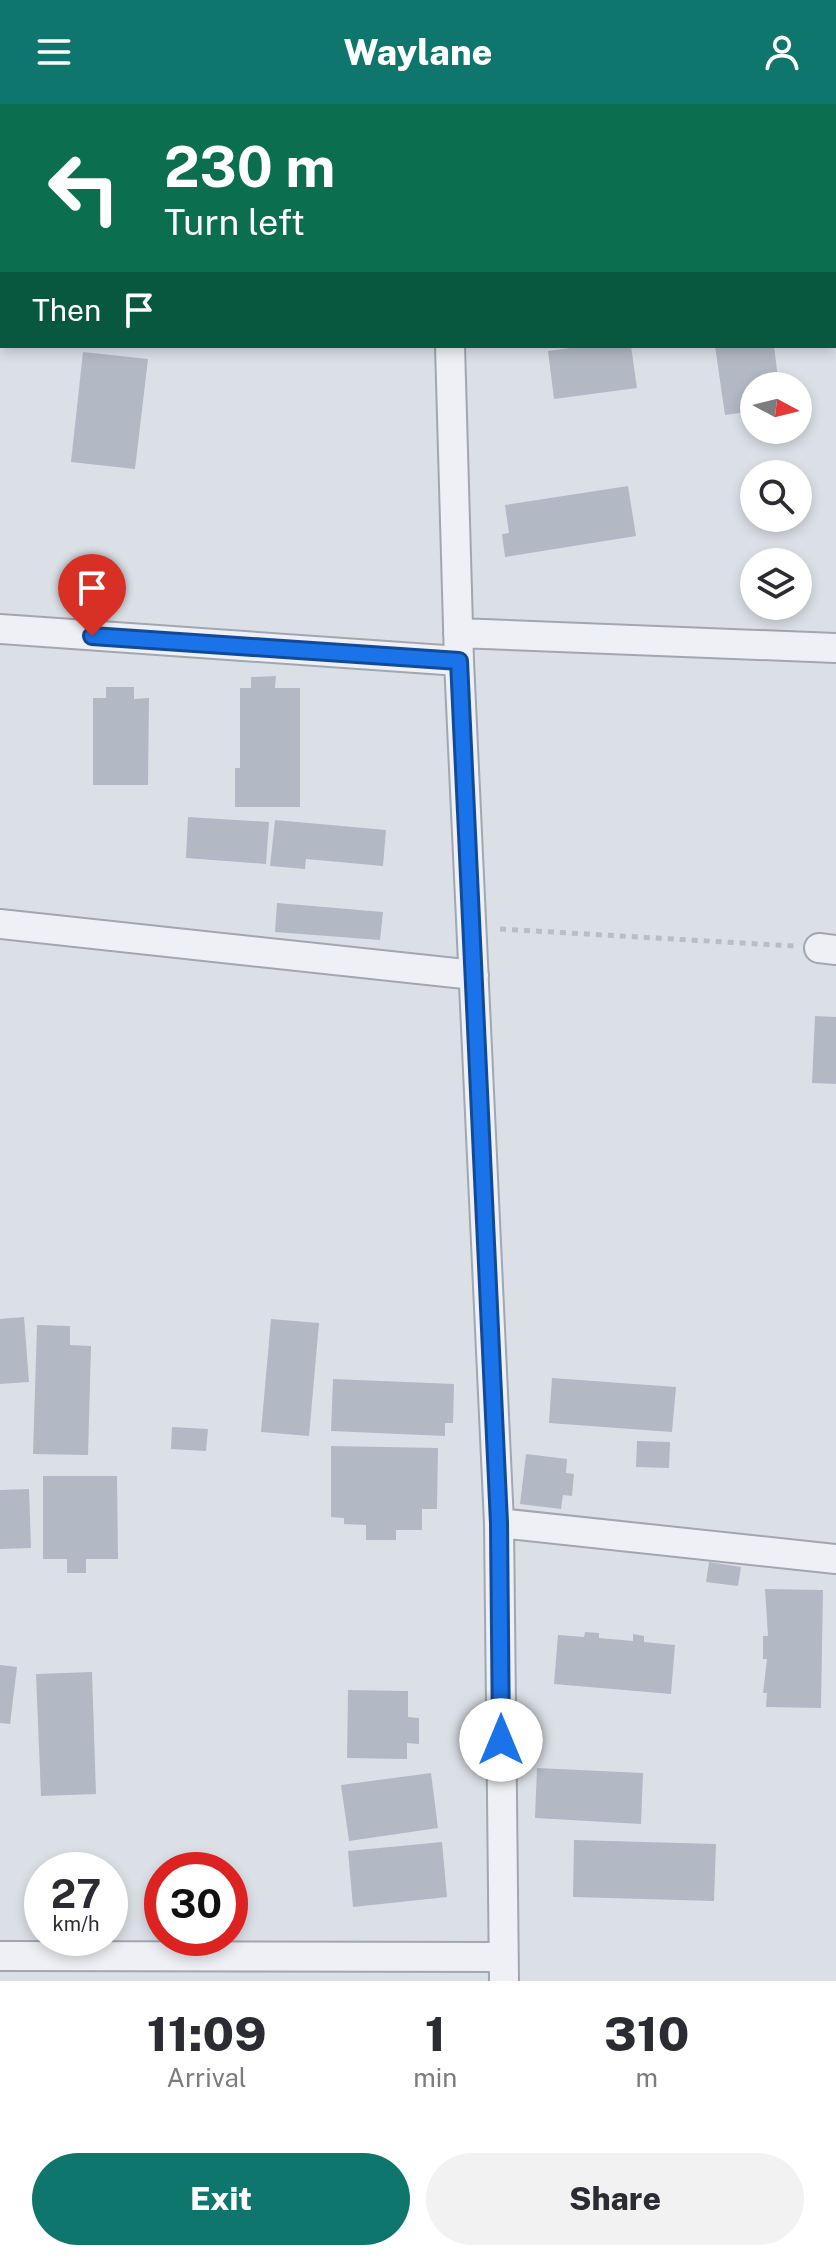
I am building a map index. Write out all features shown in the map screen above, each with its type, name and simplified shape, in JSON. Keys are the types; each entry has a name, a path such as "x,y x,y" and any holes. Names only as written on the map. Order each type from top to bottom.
{"street":[{"path":"0,1956 503,1969 499,1523 459,647 449,348"},
{"path":"0,629 459,647 836,648"},
{"path":"0,924 474,975"},
{"path":"499,1523 836,1559"}],"path":[{"path":"472,928 827,949"}],"building":[{"path":"631,348 637,388 554,399 548,351"},
{"path":"715,348 774,348 777,372 740,372 740,413 725,415"},
{"path":"83,352 148,359 135,469 71,462"},
{"path":"628,486 636,536 505,557 502,534 509,533 505,505"},
{"path":"276,676 275,688 300,688 300,807 235,807 235,768 240,768 240,688 251,688 251,677"},
{"path":"106,687 134,687 134,699 149,698 148,785 93,785 93,698 106,698"},
{"path":"188,817 269,822 266,864 186,858"},
{"path":"275,820 386,830 383,866 306,859 305,869 270,866"},
{"path":"277,903 383,912 380,940 275,932"},
{"path":"815,1016 836,1017 836,1084 812,1083"},
{"path":"24,1317 29,1382 0,1384 0,1319"},
{"path":"271,1319 319,1323 309,1436 261,1432"},
{"path":"37,1325 70,1326 70,1345 91,1346 88,1455 33,1454"},
{"path":"552,1378 676,1387 672,1432 549,1423"},
{"path":"333,1379 454,1384 453,1423 445,1423 445,1436 331,1431"},
{"path":"172,1427 208,1429 206,1451 171,1449"},
{"path":"637,1441 670,1442 669,1468 636,1467"},
{"path":"331,1446 438,1448 437,1509 422,1509 422,1530 396,1530 396,1540 366,1540 366,1525 344,1524 344,1518 331,1517"},
{"path":"526,1454 567,1459 566,1473 574,1474 572,1496 563,1495 561,1509 520,1504"},
{"path":"43,1476 117,1476 118,1559 86,1559 86,1573 67,1573 67,1559 43,1559"},
{"path":"29,1489 31,1548 0,1549 0,1490"},
{"path":"709,1562 741,1567 738,1586 706,1582"},
{"path":"765,1589 823,1590 821,1708 766,1707 767,1693 763,1693 767,1659 763,1659 763,1636 768,1636"},
{"path":"585,1632 599,1633 599,1638 633,1641 633,1634 644,1636 644,1642 675,1645 671,1694 554,1684 558,1635 584,1637"},
{"path":"0,1665 17,1667 10,1724 0,1723"},
{"path":"92,1672 96,1794 41,1796 36,1674"},
{"path":"348,1690 408,1691 408,1717 419,1718 419,1744 407,1743 407,1759 347,1758"},
{"path":"537,1768 643,1773 641,1824 535,1818"},
{"path":"431,1773 438,1828 349,1841 341,1785"},
{"path":"574,1840 716,1844 714,1901 573,1897"},
{"path":"442,1842 447,1897 353,1907 348,1851"}],"route":[{"path":"92,636 459,661 499,1523 501,1740"}]}
